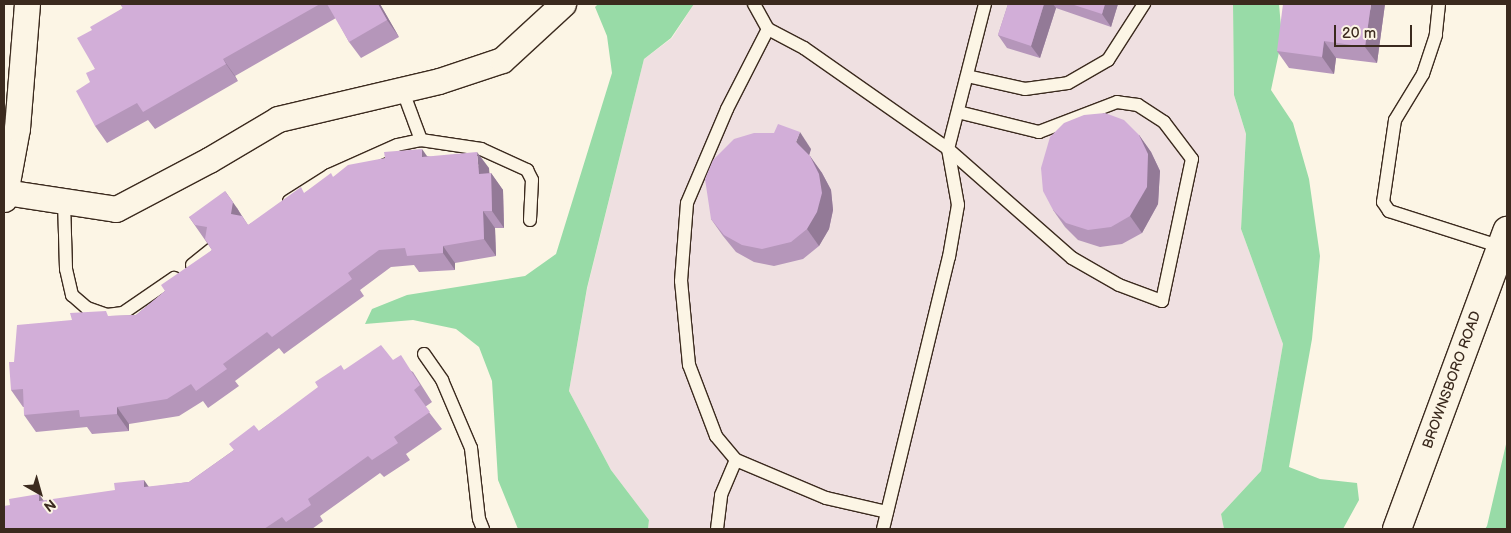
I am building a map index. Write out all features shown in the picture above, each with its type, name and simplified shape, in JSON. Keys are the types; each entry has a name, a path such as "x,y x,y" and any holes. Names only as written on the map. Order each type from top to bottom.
{"main road":[{"name":"BROWNSBORO ROAD","path":"1397,529 1504,239"}],"street":[{"path":"27,4 17,128 5,195 116,209 209,160 278,119 402,90 502,60 563,4"}],"lane":[{"path":"754,4 768,29 804,48 948,150 1072,258 1119,285 1162,301 1192,159 1164,122 1138,105 1117,102 1039,132 958,112"},
{"path":"883,529 949,257 958,205 948,150 985,4"},
{"path":"966,76 1025,89 1068,83 1108,60 1144,4"},
{"path":"1439,4 1436,35 1423,74 1395,120 1383,202 1389,211 1504,239"},
{"path":"768,29 727,109 687,203 681,281 689,365 716,436 736,460 826,498 887,512"},
{"path":"402,90 421,140"},
{"path":"274,211 330,175 396,145 421,140 481,149 527,170 532,180 530,220"},
{"path":"64,201 66,269 72,295 87,308 107,315 123,313 148,299 212,249"},
{"path":"424,354 442,380 471,448 479,519 483,529"},
{"path":"717,529 721,495 736,460"}],"shaded area":[{"path":"694,4 1233,4 1234,95 1246,134 1241,229 1283,344 1261,471 1221,514 1224,529 648,529 649,520 611,470 569,391 587,289 644,59 672,38"}],"green space":[{"path":"598,4 694,4 671,38 644,59 587,288 569,391 611,470 649,520 648,529 518,529 498,480 492,381 479,347 456,329 413,320 365,324 372,309 407,295 525,276 556,254 612,73 607,36 595,7"},
{"path":"1233,4 1279,4 1282,38 1271,90 1293,123 1309,179 1320,256 1312,339 1289,467 1320,479 1357,483 1359,500 1343,529 1224,529 1221,514 1261,471 1283,344 1241,229 1246,134 1234,95"},
{"path":"1507,440 1507,529 1485,529 1487,526"}],"building":[{"path":"120,4 320,4 223,59 226,64 143,112 137,103 95,126 76,91 90,82 86,73 95,69 77,38 92,30 90,27 123,8"},
{"path":"327,4 378,4 387,20 349,42"},
{"path":"1008,4 1044,4 1031,46 998,35"},
{"path":"1071,4 1105,4 1102,14"},
{"path":"1283,4 1371,4 1365,47 1324,41 1322,57 1277,51"},
{"path":"1105,113 1124,120 1139,135 1148,154 1147,187 1130,216 1111,227 1088,230 1066,223 1053,210 1043,191 1041,168 1050,137 1064,123 1084,115"},
{"path":"778,124 800,132 796,142 810,156 819,174 822,193 817,212 807,229 791,242 762,249 742,245 724,235 711,219 705,179 713,160 734,139 754,133 774,133"},
{"path":"422,149 422,157 477,152 479,174 491,173 492,211 483,211 484,239 443,246 443,253 407,256 405,248 379,250 348,273 352,279 272,337 267,332 223,364 227,369 196,391 191,384 167,399 117,407 117,414 80,417 79,410 24,415 23,389 11,390 9,362 14,362 17,325 72,320 70,313 106,311 108,316 136,315 165,291 161,285 212,250 205,239 207,227 195,225 189,217 225,191 233,202 231,214 242,216 248,225 301,187 304,193 331,173 333,177 348,165 385,158 384,152"},
{"path":"381,345 393,360 401,355 420,385 414,390 430,412 394,437 398,443 372,460 368,456 308,499 311,505 286,522 282,517 264,529 4,529 4,506 10,505 9,499 39,494 39,501 115,490 114,483 144,480 144,487 189,482 234,450 229,444 254,425 259,431 318,387 315,382 341,365 344,370"}]}
